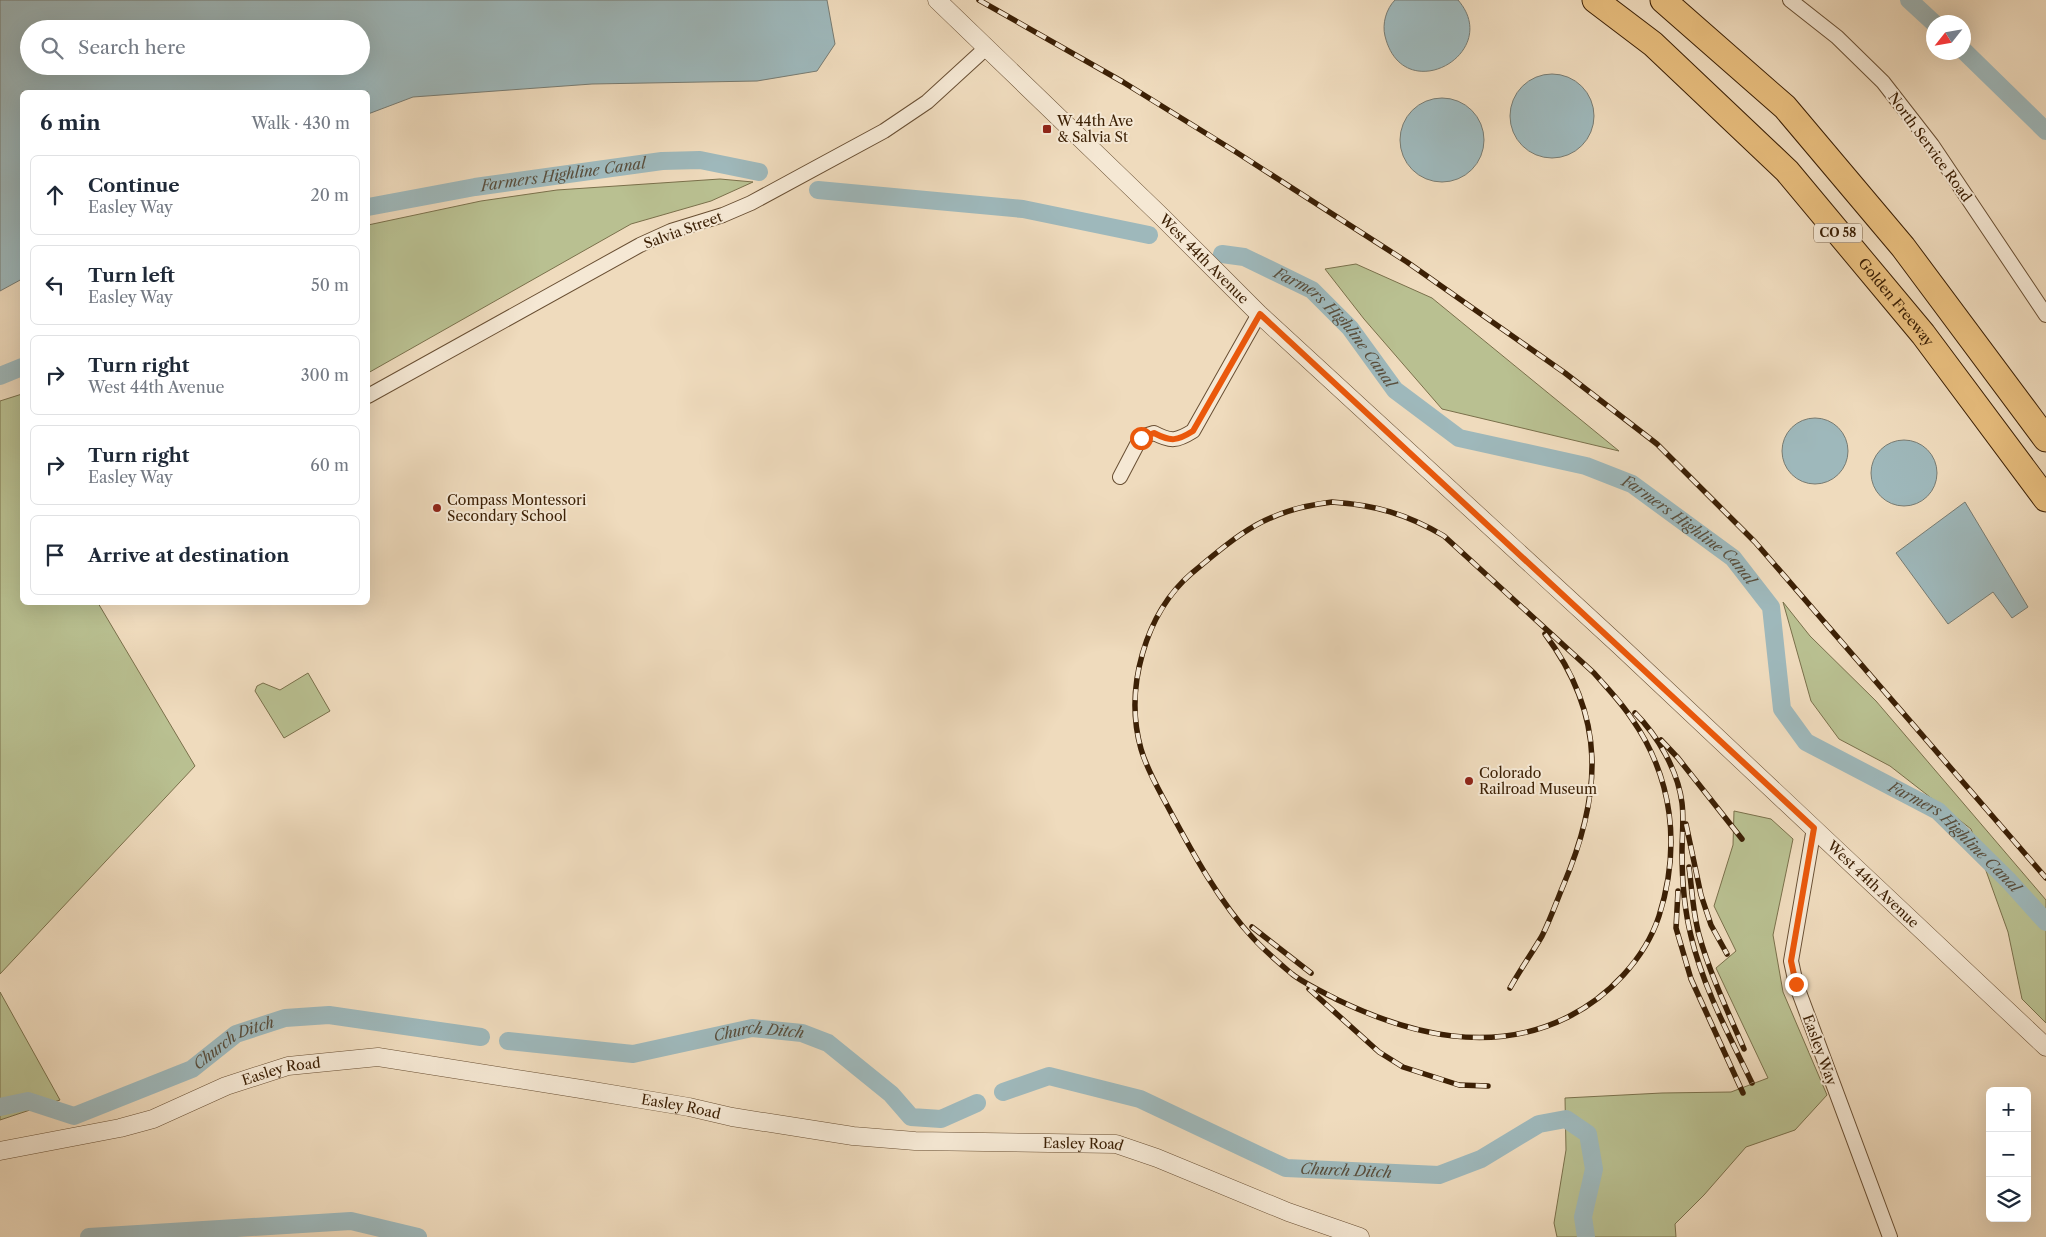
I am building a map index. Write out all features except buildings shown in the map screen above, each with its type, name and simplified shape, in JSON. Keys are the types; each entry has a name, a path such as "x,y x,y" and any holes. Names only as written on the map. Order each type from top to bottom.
{"highway":[{"name":"Golden Freeway","path":"1595,0 1653,44 1787,171 1923,334 2046,499"},
{"name":"CO 58","path":"1663,0 1784,107 1903,247 2046,439"}],"street":[{"name":"West 44th Avenue","path":"937,0 1260,314 1814,828 2046,1048"},
{"name":"North Service Road","path":"1790,0 1837,37 1883,82 1932,145 2046,315"},
{"name":"Salvia Street","path":"370,395 640,245 671,231 723,215 751,203 884,130 923,105 986,48"},
{"path":"1120,477 1141,438 1154,433 1166,439 1181,439 1193,431 1260,314"},
{"name":"Easley Way","path":"1814,828 1791,961 1796,984 1890,1237"},
{"name":"Easley Road","path":"0,1151 120,1128 153,1119 226,1086 288,1066 378,1057 689,1107 732,1117 853,1136 915,1140 1116,1144 1157,1158 1288,1212 1360,1237"}],"green space":[{"path":"720,179 753,182 711,201 631,224 370,372 370,225 481,201 557,190"},
{"path":"1356,264 1432,298 1619,451 1442,409 1364,319 1325,269"},
{"path":"20,395 20,605 99,605 195,766 0,974 0,401"},
{"path":"1783,602 1810,636 1876,701 2046,900 2046,1023 2022,999 2008,932 1971,829 1890,766 1839,739 1811,701"},
{"path":"308,673 330,711 284,738 255,691 257,686 263,683 280,690"},
{"path":"1734,811 1771,819 1793,839 1773,935 1783,992 1827,1095 1795,1130 1746,1147 1704,1195 1675,1224 1676,1237 1557,1237 1554,1223 1566,1150 1565,1098 1731,1092 1768,1078 1716,968 1736,951 1714,906 1733,845"},
{"path":"0,992 60,1100 0,1120"}],"water":[{"path":"0,0 827,0 835,44 817,71 757,81 592,84 413,97 370,113 370,90 20,90 20,280 0,291"},
{"path":"1395,0 1458,0 1469,20 1469,38 1460,54 1446,66 1428,71 1410,69 1395,58 1385,36 1384,22 1387,12"},
{"path":"1552,74 1568,77 1582,86 1591,100 1594,116 1591,132 1582,146 1568,155 1552,158 1536,155 1522,146 1513,132 1510,116 1513,100 1522,86 1536,77"},
{"path":"1442,98 1458,101 1472,110 1481,124 1484,140 1481,156 1472,170 1458,179 1442,182 1426,179 1412,170 1403,156 1400,140 1403,124 1412,110 1426,101"},
{"path":"1815,418 1828,421 1838,428 1845,438 1848,451 1845,464 1838,474 1828,481 1815,484 1802,481 1792,474 1785,464 1782,451 1785,438 1792,428 1802,421"},
{"path":"1904,440 1917,443 1927,450 1934,460 1937,473 1934,486 1927,496 1917,503 1904,506 1891,503 1881,496 1874,486 1871,473 1874,460 1881,450 1891,443"},
{"path":"1965,502 2028,607 2012,618 1993,592 1948,624 1896,553"}],"waterway":[{"path":"1909,0 1926,16"},
{"path":"1971,58 2046,131"},
{"name":"Farmers Highline Canal","path":"370,207 475,187 662,161 700,160 759,172"},
{"name":"Farmers Highline Canal","path":"818,190 1023,209 1149,235"},
{"name":"Farmers Highline Canal","path":"1222,254 1244,257 1312,290 1350,328 1395,390 1459,438 1586,466 1632,484 1733,558 1771,607 1782,709 1806,742 1938,811 2009,881 2046,922"},
{"name":"Farmers Highline Canal","path":"0,376 20,368"},
{"name":"Church Ditch","path":"0,1107 28,1101 74,1116 192,1069 236,1034 285,1018 329,1015 481,1037"},
{"name":"Church Ditch","path":"508,1041 633,1054 752,1028 802,1033 828,1043 891,1094 911,1117 941,1119 977,1103"},
{"name":"Church Ditch","path":"1003,1092 1049,1076 1140,1099 1286,1168 1439,1175 1481,1159 1539,1124 1566,1119 1588,1134 1594,1169 1583,1217 1586,1237"},
{"path":"89,1237 351,1221 418,1237"}],"railway":[{"path":"979,0 1123,82 1407,262 1565,373 1657,444 1755,542 2046,878"},
{"path":"1332,502 1362,505 1404,516 1444,536 1594,673 1632,719 1657,765 1669,814 1671,839 1666,890 1659,916 1653,932 1635,962 1611,988 1583,1009 1568,1017 1539,1029 1510,1035 1481,1038 1452,1036 1394,1023 1338,1000 1303,981 1292,974 1262,947 1229,909 1197,859 1150,772 1141,749 1136,726 1135,702 1137,677 1143,654 1151,630 1162,609 1192,573 1225,546 1256,525 1290,511 1332,502"},
{"path":"1510,988 1542,936 1553,911 1576,852 1591,788 1592,757 1588,726 1579,696 1565,665 1545,634"},
{"path":"1635,713 1651,732 1666,755 1680,791 1683,809 1683,884 1691,936 1702,974 1752,1083"},
{"path":"1661,740 1678,758 1742,839"},
{"path":"1686,824 1701,895 1711,925 1727,954"},
{"path":"1689,867 1694,910 1703,950 1744,1049"},
{"path":"1678,891 1676,928 1691,979 1743,1093"},
{"path":"1252,927 1311,973"},
{"path":"1309,989 1379,1052 1403,1067 1459,1085 1488,1086"}],"place":[{"name":"W 44th Ave & Salvia St","path":"1047,129"},
{"name":"Compass Montessori Secondary School","path":"437,508"},
{"name":"Colorado Railroad Museum","path":"1469,781"}],"route":[{"path":"1141,438 1154,433 1166,439 1181,439 1193,431 1260,314 1814,828 1791,961 1796,984"}]}
